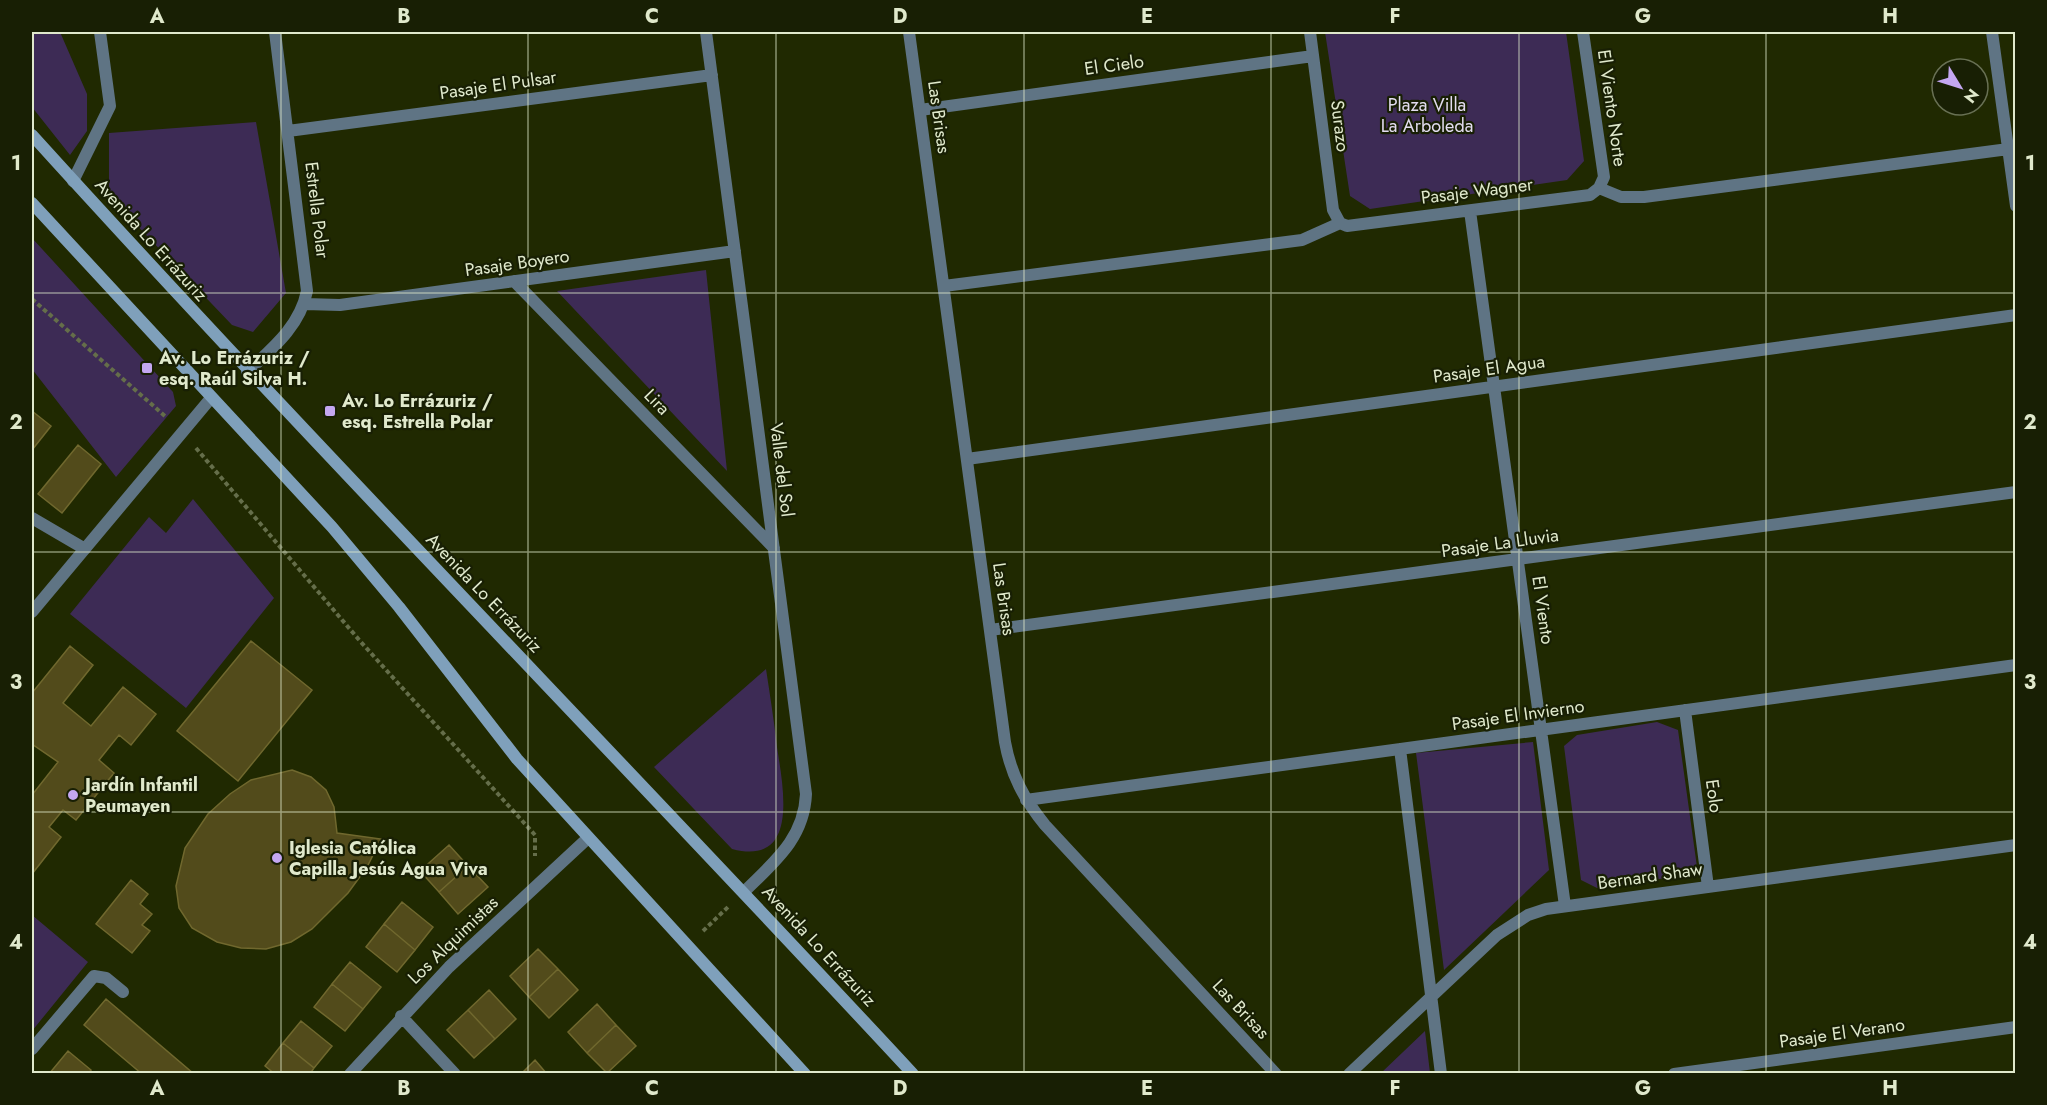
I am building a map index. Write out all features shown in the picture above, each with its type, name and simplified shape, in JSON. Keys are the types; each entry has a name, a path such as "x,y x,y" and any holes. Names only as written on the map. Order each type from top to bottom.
{"main road":[{"name":"Avenida Lo Errázuriz","path":"32,135 247,372 744,892 913,1074"},
{"path":"32,203 360,559 479,714 588,838 805,1074"}],"street":[{"path":"73,181 110,106 100,32"},
{"name":"Estrella Polar","path":"247,372 291,328 305,304 307,277 275,32"},
{"name":"Valle del Sol","path":"706,32 804,780 805,808 799,828 789,848 744,892"},
{"name":"Las Brisas","path":"909,32 1008,756 1026,800 1045,825 1276,1074"},
{"name":"Surazo","path":"1310,32 1333,210 1340,223"},
{"name":"El Viento Norte","path":"1583,32 1604,177 1599,188"},
{"path":"1992,32 2012,148 2016,206"},
{"name":"El Cielo","path":"920,110 1313,56"},
{"name":"Pasaje El Pulsar","path":"288,130 711,75"},
{"path":"1599,188 1621,196 1644,197 2012,148"},
{"name":"Pasaje Wagner","path":"944,286 1302,240 1340,223 1347,226 1590,195 1599,188"},
{"name":"El Viento","path":"1470,211 1565,906"},
{"name":"Pasaje Boyero","path":"305,304 340,305 735,252"},
{"name":"Lira","path":"514,281 774,548"},
{"name":"Pasaje El Agua","path":"967,459 2016,315"},
{"path":"32,612 211,398"},
{"name":"Pasaje La Lluvia","path":"990,630 2016,492"},
{"path":"32,518 85,549"},
{"name":"Pasaje El Invierno","path":"1026,800 2016,665"},
{"name":"Eolo","path":"1685,710 1708,887"},
{"path":"1400,749 1441,1074"},
{"name":"Los Alquimistas","path":"350,1074 401,1016 588,838"},
{"name":"Bernard Shaw","path":"1349,1074 1504,930 1528,915 1565,906 2016,845"},
{"path":"32,1049 94,976 106,978 123,992"},
{"path":"401,1016 454,1074"},
{"name":"Pasaje El Verano","path":"1674,1074 2016,1027"}],"path":[{"path":"32,299 183,432 360,641 535,835 536,887"},
{"path":"687,946 744,892"}],"green space":[{"path":"32,32 60,32 87,94 87,131 70,155 32,107"},
{"name":"Plaza Villa La Arboleda","path":"1325,32 1566,32 1584,161 1567,180 1370,209 1350,196"},
{"path":"256,122 286,293 253,332 232,325 109,196 109,133"},
{"path":"32,238 173,392 176,406 116,477 32,369"},
{"path":"706,270 727,471 557,291"},
{"path":"193,499 274,598 186,708 70,614 149,517 166,533"},
{"path":"766,669 782,782 782,820 778,835 769,846 754,851 732,849 654,767"},
{"path":"1657,722 1678,730 1697,867 1687,875 1597,888 1581,880 1564,746 1577,735"},
{"path":"1533,742 1549,870 1444,970 1416,753"},
{"path":"32,915 88,962 32,1031"},
{"path":"1425,1031 1430,1073 1381,1073"}],"building":[{"path":"32,411 51,426 32,450"},
{"path":"78,445 101,464 62,513 38,494"},
{"path":"251,641 312,690 238,781 177,731"},
{"path":"70,646 93,665 63,703 91,726 123,687 156,714 131,745 119,735 99,760 114,773 76,820 63,810 49,827 61,837 32,874 32,795 58,762 32,744 32,693"},
{"name":"Iglesia Católica Capilla Jesús Agua Viva","path":"292,770 311,777 326,790 334,807 337,833 381,839 367,867 348,893 312,929 291,942 266,949 241,948 217,942 192,928 179,908 176,886 185,848 208,814 230,794 251,780"},
{"path":"449,845 468,866 439,892 420,871"},
{"path":"468,866 488,887 458,914 439,892"},
{"path":"131,880 148,894 140,904 152,914 142,925 150,931 132,953 96,924"},
{"path":"402,902 433,927 415,950 384,924"},
{"path":"384,924 415,950 397,972 366,947"},
{"path":"538,949 558,969 529,997 510,976"},
{"path":"350,962 381,987 363,1009 332,984"},
{"path":"558,969 578,990 549,1018 529,997"},
{"path":"332,984 363,1009 345,1031 314,1007"},
{"path":"489,990 516,1019 495,1039 468,1010"},
{"path":"106,999 194,1074 142,1074 84,1025"},
{"path":"597,1004 616,1025 587,1053 568,1032"},
{"path":"468,1010 495,1039 474,1058 447,1030"},
{"path":"301,1021 332,1046 314,1068 283,1043"},
{"path":"616,1025 636,1046 607,1073 587,1053"},
{"path":"283,1043 314,1068 310,1074 275,1074 265,1066"},
{"path":"68,1051 91,1070 88,1074 49,1074"},
{"path":"535,1060 547,1074 521,1074"}],"place":[{"name":"Av. Lo Errázuriz / esq. Raúl Silva H.","path":"147,368"},
{"name":"Av. Lo Errázuriz / esq. Estrella Polar","path":"330,411"},
{"name":"Jardín Infantil Peumayen","path":"73,795"},
{"name":"Iglesia Católica Capilla Jesús Agua Viva","path":"277,858"}]}
